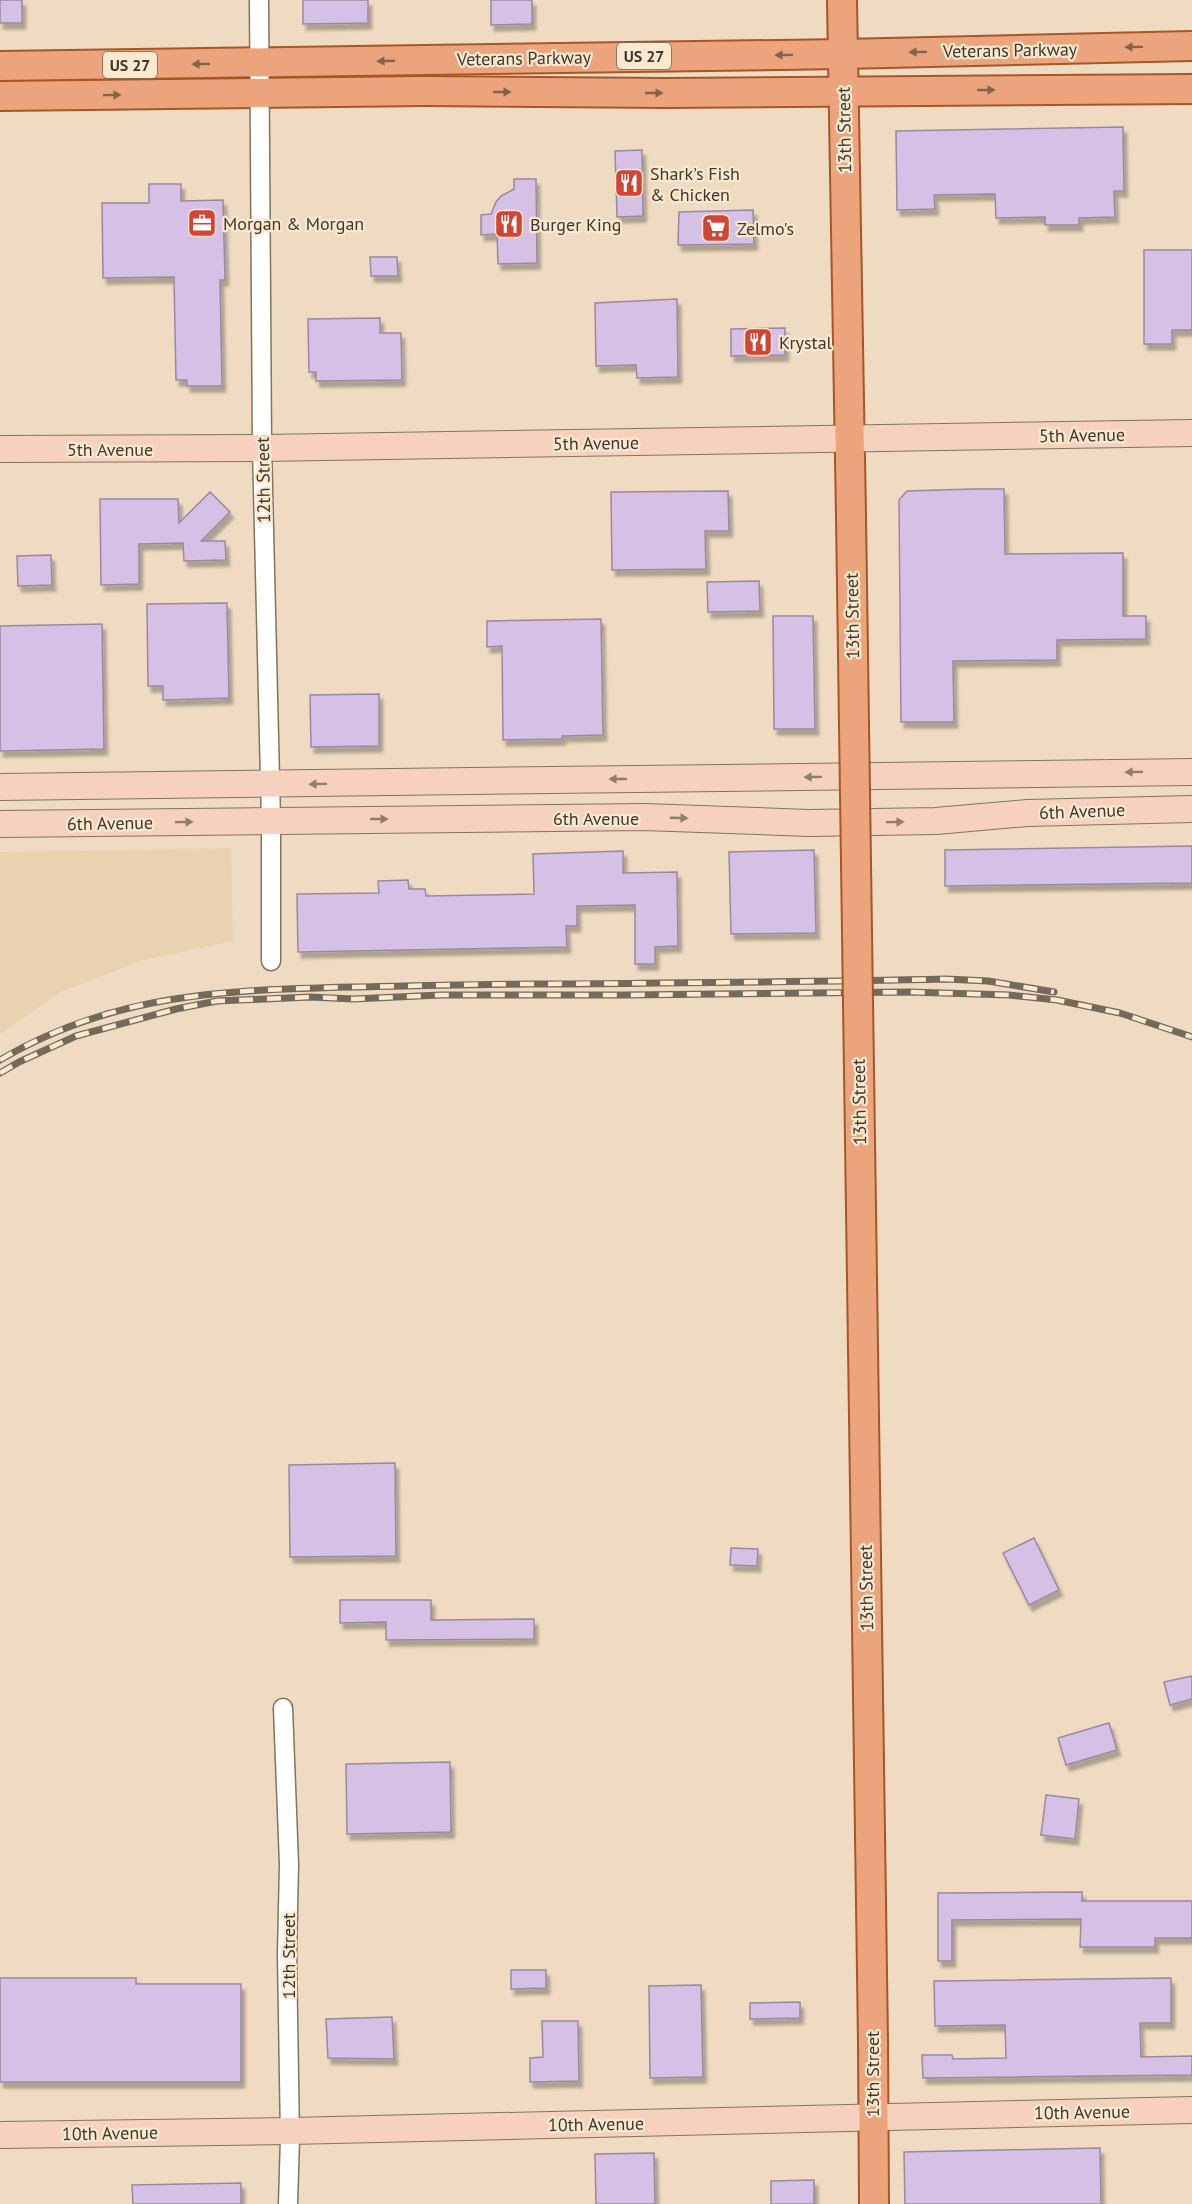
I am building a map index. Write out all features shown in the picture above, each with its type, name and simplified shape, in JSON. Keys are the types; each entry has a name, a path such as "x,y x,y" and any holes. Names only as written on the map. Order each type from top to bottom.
{"main road":[{"name":"13th Street","path":"842,0 874,2204"},
{"name":"Veterans Parkway","path":"0,66 843,54 1192,46"},
{"name":"Veterans Parkway","path":"0,96 1192,89"}],"street":[{"name":"12th Street","path":"259,0 262,448 271,784 271,961"},
{"name":"5th Avenue","path":"0,449 262,448 1192,433"},
{"name":"6th Avenue","path":"0,787 1192,772"},
{"name":"6th Avenue","path":"0,824 644,817 809,824 936,821 1027,813 1192,808"},
{"name":"12th Street","path":"283,1708 289,1864 286,1954 290,2131 288,2204"},
{"name":"10th Avenue","path":"0,2135 290,2131 1192,2110"}],"shaded area":[{"path":"231,848 233,941 143,960 61,992 0,1034 0,852"}],"building":[{"path":"0,0 22,0 22,23 0,23"},
{"path":"303,0 368,0 368,23 303,24"},
{"path":"491,0 532,0 532,24 491,25"},
{"path":"1123,127 1124,191 1114,191 1115,217 1079,218 1079,225 1045,225 1045,217 996,218 995,194 934,195 935,209 897,210 896,131"},
{"name":"Shark's Fish & Chicken","path":"642,150 643,216 617,217 615,151"},
{"name":"Burger King","path":"514,179 536,179 537,263 498,264 497,234 481,235 481,215 491,214 501,196 514,189"},
{"path":"149,184 181,184 181,201 223,200 225,280 220,280 222,386 187,386 187,380 176,380 174,277 103,278 102,203 149,203"},
{"name":"Zelmo's","path":"753,210 754,244 678,245 679,212"},
{"path":"1144,250 1192,250 1192,330 1172,330 1172,344 1144,344"},
{"path":"370,257 397,257 398,276 371,276"},
{"path":"677,299 678,377 637,378 636,365 596,366 595,303"},
{"path":"380,318 380,333 401,333 402,380 316,381 316,372 309,372 308,319"},
{"name":"Krystal","path":"785,328 785,355 731,356 731,329"},
{"path":"1004,489 1005,554 1123,553 1123,616 1146,616 1146,639 1057,640 1057,660 953,661 954,722 901,722 899,500 907,491"},
{"path":"728,491 729,531 705,531 706,569 612,570 611,492"},
{"path":"210,492 230,512 201,541 225,541 226,560 184,561 183,543 139,544 139,584 101,585 100,499 178,499 179,523"},
{"path":"51,555 52,585 18,586 17,556"},
{"path":"759,581 760,611 708,612 707,582"},
{"path":"227,603 229,698 163,700 163,686 148,686 147,604"},
{"path":"773,616 813,616 815,729 774,729"},
{"path":"601,619 603,735 562,736 562,739 503,740 502,646 487,647 487,621"},
{"path":"102,624 104,749 0,751 0,626"},
{"path":"379,694 379,746 311,747 310,695"},
{"path":"1192,846 1192,883 945,886 945,850"},
{"path":"814,850 816,933 731,934 729,852"},
{"path":"623,851 623,873 677,872 678,946 655,947 655,964 635,964 635,905 577,906 577,926 566,926 567,947 298,952 297,894 379,893 378,881 408,880 409,889 425,889 426,896 534,894 533,854"},
{"path":"395,1463 396,1556 290,1557 289,1465"},
{"path":"1034,1538 1059,1590 1029,1605 1003,1553"},
{"path":"731,1548 758,1549 757,1566 730,1565"},
{"path":"340,1600 431,1600 431,1620 534,1619 534,1639 386,1640 386,1622 340,1623"},
{"path":"1192,1676 1192,1699 1170,1705 1164,1682"},
{"path":"1109,1723 1117,1750 1066,1765 1058,1738"},
{"path":"450,1762 451,1832 347,1834 346,1764"},
{"path":"1046,1795 1079,1799 1075,1839 1041,1835"},
{"path":"1082,1892 1082,1901 1192,1901 1192,1938 1155,1938 1155,1947 1080,1947 1081,1919 952,1920 952,1961 938,1961 938,1893"},
{"path":"511,1970 546,1970 546,1988 511,1989"},
{"path":"0,1978 136,1978 136,1984 241,1984 241,2082 0,2082"},
{"path":"1171,1978 1171,2023 1140,2023 1141,2057 1192,2056 1192,2075 923,2078 922,2055 952,2055 953,2059 1006,2058 1005,2025 935,2026 934,1981"},
{"path":"701,1985 703,2077 650,2078 649,1986"},
{"path":"800,2002 800,2018 750,2019 750,2003"},
{"path":"392,2017 394,2059 328,2058 326,2019"},
{"path":"542,2021 578,2021 579,2081 530,2082 530,2058 543,2057"},
{"path":"1100,2148 1101,2204 905,2204 904,2152"},
{"path":"654,2153 655,2204 596,2204 595,2154"},
{"path":"814,2180 814,2204 771,2204 771,2181"},
{"path":"241,2183 241,2204 133,2204 132,2185"}],"railway":[{"path":"0,1060 43,1038 85,1021 128,1008 171,999 260,990 945,979 988,981 1054,992"},
{"path":"0,1073 76,1036 176,1009 217,1001 310,997 354,999 440,995 909,992 1009,995 1057,1000 1120,1013 1192,1037"}],"place":[{"name":"Shark's Fish & Chicken","path":"629,183"},
{"name":"Morgan & Morgan","path":"202,223"},
{"name":"Burger King","path":"509,224"},
{"name":"Zelmo's","path":"716,228"},
{"name":"Krystal","path":"758,342"}]}
